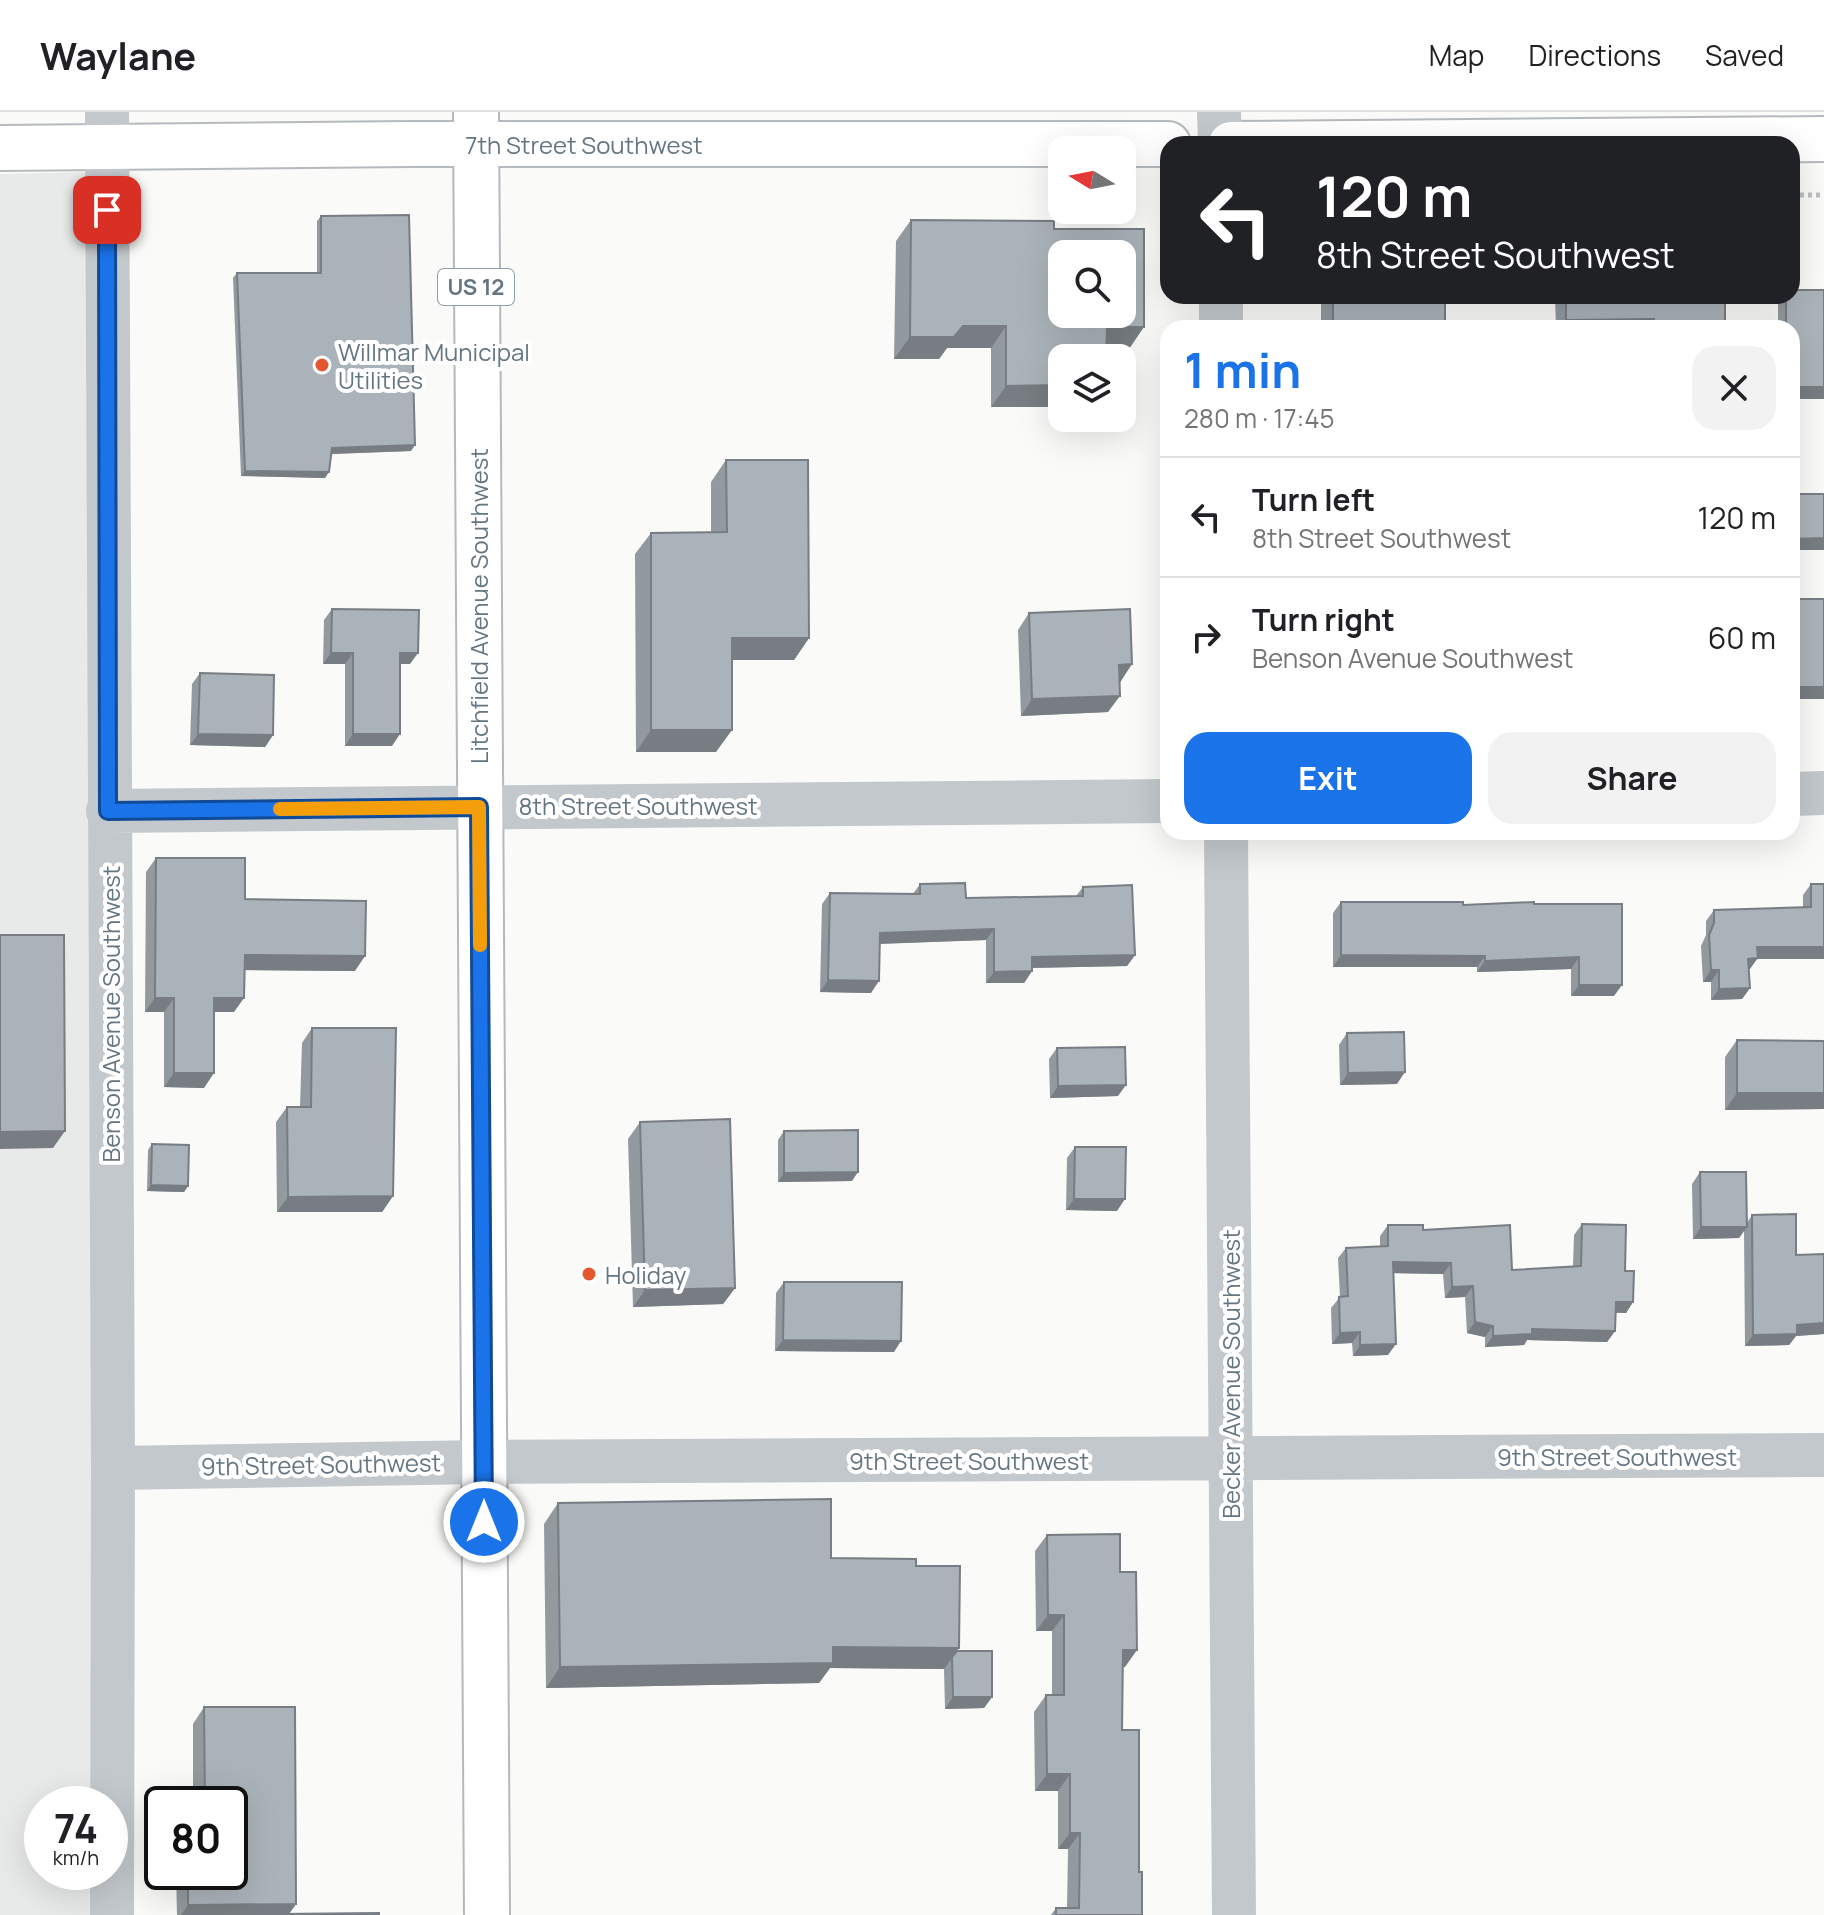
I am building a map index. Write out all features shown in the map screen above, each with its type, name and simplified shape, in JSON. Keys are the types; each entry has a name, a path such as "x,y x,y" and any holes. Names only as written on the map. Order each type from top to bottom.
{"main road":[{"name":"7th Street Southwest","path":"0,148 107,129 476,128 1160,144"},
{"name":"Litchfield Avenue Southwest","path":"476,128 487,1915"},
{"path":"1800,139 1824,139"}],"street":[{"path":"1219,112 1220,136"},
{"name":"Benson Avenue Southwest","path":"107,129 112,1915"},
{"path":"1800,794 1824,793"},
{"name":"8th Street Southwest","path":"108,811 1160,801"},
{"name":"Becker Avenue Southwest","path":"1226,840 1234,1915"},
{"name":"9th Street Southwest","path":"113,1468 483,1462 1824,1455"}],"path":[{"path":"1800,195 1824,195"}],"shaded area":[{"path":"88,172 124,1786 24,1786 24,1890 126,1890 127,1915 0,1915 0,174"}],"building":[{"name":"Willmar Municipal Utilities","path":"409,215 415,445 332,448 329,472 245,471 237,273 321,273 321,216"},
{"path":"911,220 1048,221 1048,224 1054,224 1054,229 1144,229 1144,327 1136,327 1136,240 1048,240 1048,328 1107,328 1106,344 1048,344 1048,385 1006,386 1006,326 963,326 954,337 910,337"},
{"path":"1800,290 1824,290 1824,387 1800,387 1800,320 1786,320 1786,304 1800,304"},
{"path":"1333,304 1445,304 1445,320 1333,320"},
{"path":"1566,304 1725,304 1725,320 1566,320"},
{"path":"726,460 808,460 809,638 732,638 732,730 651,730 651,533 727,532"},
{"path":"1800,494 1824,494 1824,538 1800,539"},
{"path":"1800,599 1824,599 1824,687 1800,687"},
{"path":"332,609 419,610 418,653 400,653 400,734 353,734 353,653 331,653"},
{"path":"1130,609 1132,664 1119,665 1120,696 1032,699 1029,613"},
{"path":"200,673 274,675 273,735 198,734"},
{"path":"156,858 245,858 245,899 366,901 365,956 245,955 244,998 214,998 214,1073 174,1073 174,998 155,998"},
{"path":"965,883 966,898 1083,896 1083,887 1132,885 1135,955 1032,957 1032,971 994,972 994,929 880,933 879,981 828,980 830,893 920,894 920,884"},
{"path":"1811,884 1824,884 1824,947 1757,947 1758,958 1748,959 1750,988 1719,989 1719,970 1711,970 1709,935 1714,923 1714,910 1811,907"},
{"path":"1341,902 1622,904 1622,985 1579,985 1579,957 1485,961 1485,956 1341,955"},
{"path":"0,935 64,935 65,1131 0,1132"},
{"path":"312,1028 396,1028 393,1196 288,1197 287,1107 311,1107"},
{"path":"1404,1032 1405,1072 1348,1073 1347,1033"},
{"path":"1737,1040 1824,1041 1824,1093 1737,1093"},
{"path":"1125,1047 1126,1085 1058,1086 1057,1048"},
{"path":"730,1119 735,1288 645,1290 640,1122"},
{"path":"858,1130 858,1172 784,1173 784,1131"},
{"path":"152,1144 189,1145 188,1186 151,1185"},
{"path":"1075,1147 1126,1147 1125,1199 1074,1199"},
{"path":"1700,1172 1746,1172 1747,1227 1701,1227"},
{"path":"1796,1214 1796,1255 1824,1254 1824,1323 1797,1325 1797,1334 1753,1335 1752,1215"},
{"path":"1582,1224 1626,1225 1625,1271 1634,1271 1633,1302 1616,1302 1615,1331 1532,1329 1532,1334 1493,1336 1493,1326 1475,1322 1473,1286 1452,1287 1451,1263 1393,1262 1396,1344 1360,1345 1360,1332 1340,1333 1339,1297 1348,1296 1346,1248 1388,1246 1388,1225 1423,1225 1423,1230 1510,1225 1512,1270 1581,1266"},
{"path":"784,1282 902,1282 901,1341 783,1340"},
{"path":"831,1499 831,1558 916,1559 916,1566 960,1566 959,1648 833,1647 833,1663 560,1667 558,1503"},
{"path":"1120,1534 1120,1572 1136,1572 1137,1650 1123,1650 1122,1730 1139,1730 1142,1915 1056,1915 1056,1908 1079,1908 1080,1833 1070,1833 1070,1774 1047,1774 1046,1695 1064,1695 1064,1615 1048,1615 1047,1535"},
{"path":"957,1651 992,1651 992,1697 953,1697 952,1657"},
{"path":"204,1707 295,1707 296,1904 188,1905 188,1890 248,1890 248,1786 205,1786"},
{"path":"277,1914 379,1915 277,1915"}],"slow traffic":[{"path":"280,809 479,807 480,945"}],"place":[{"name":"Willmar Municipal Utilities","path":"322,365"},
{"name":"Holiday","path":"589,1274"}],"route":[{"path":"107,210 108,811 479,807 484,1522"}]}
